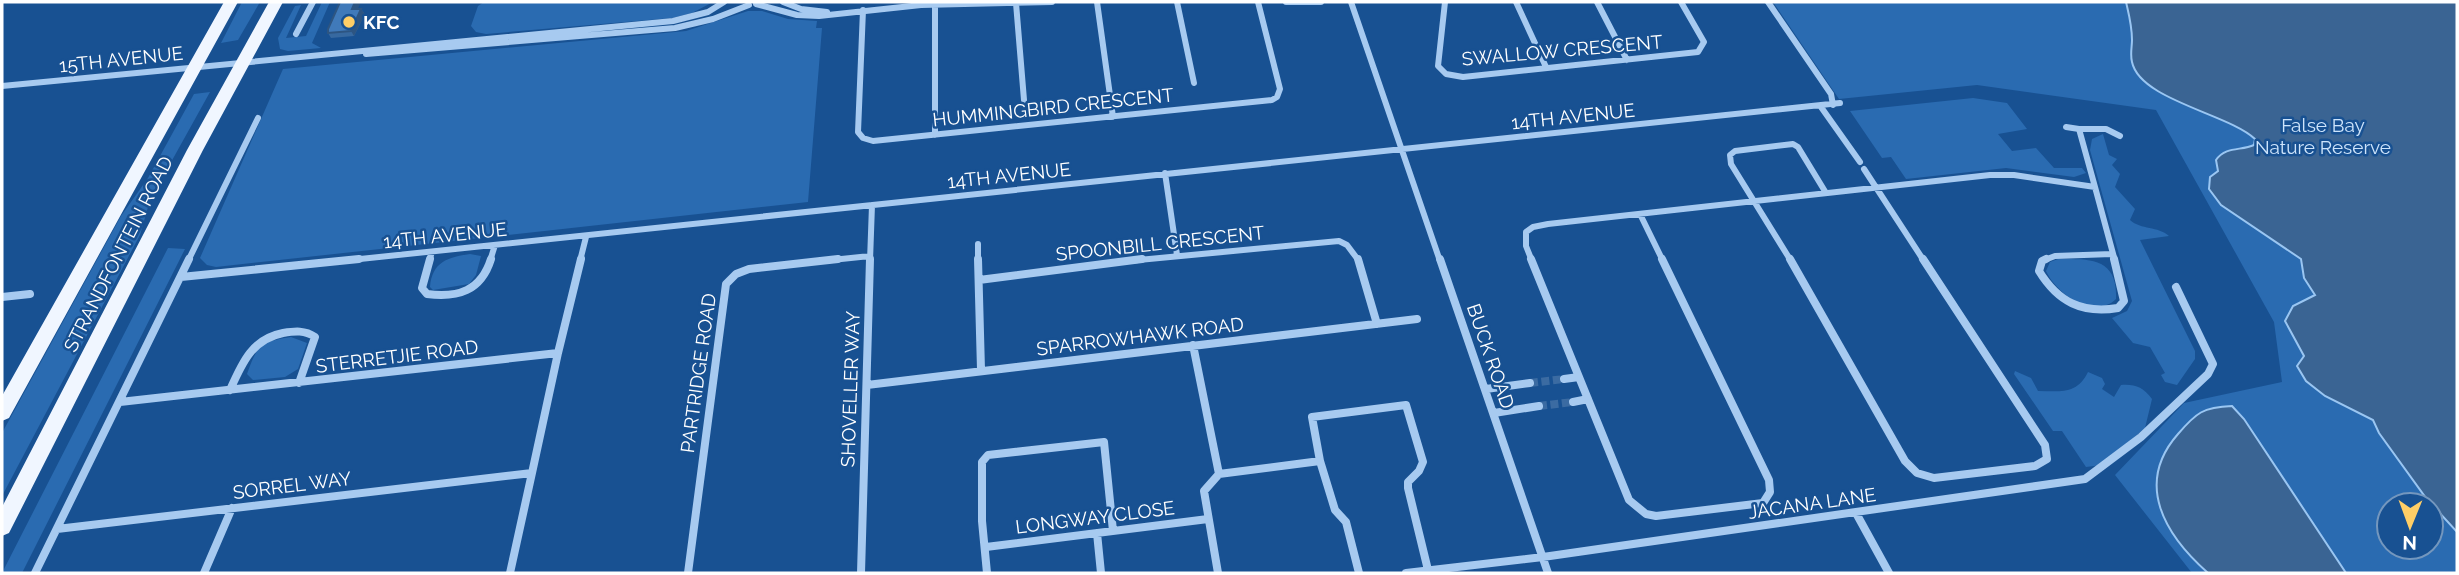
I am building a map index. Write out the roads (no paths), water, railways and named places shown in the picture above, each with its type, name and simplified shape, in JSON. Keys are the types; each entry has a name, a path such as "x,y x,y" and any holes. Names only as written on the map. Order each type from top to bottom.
{"main road":[{"name":"STRANDFONTEIN ROAD","path":"2,412 231,2"},
{"name":"STRANDFONTEIN ROAD","path":"2,527 125,284 276,2"}],"street":[{"path":"296,34 313,2"},
{"path":"330,53 673,21 708,12 724,2"},
{"path":"734,2 797,15 819,16 838,12 935,5 1052,2"},
{"path":"330,53 404,52 675,27 713,19 763,2"},
{"path":"783,2 801,9 838,12"},
{"path":"1097,2 1112,117"},
{"path":"1177,2 1194,83"},
{"name":"HUMMINGBIRD CRESCENT","path":"863,10 859,135 873,141 1265,102 1277,97 1280,89 1258,2"},
{"path":"1286,2 1321,2"},
{"name":"BUCK ROAD","path":"1351,2 1404,149 1548,573"},
{"name":"SWALLOW CRESCENT","path":"1445,2 1438,62 1443,72 1451,76 1691,53 1702,49 1704,42 1681,2"},
{"path":"1516,2 1546,68"},
{"path":"1597,2 1627,60"},
{"name":"14TH AVENUE","path":"181,278 1837,104 1768,2"},
{"path":"1016,3 1024,100"},
{"path":"935,5 936,135"},
{"name":"15TH AVENUE","path":"2,86 330,53"},
{"path":"1821,107 1876,186 2045,446 2048,458 2045,462 2035,466 1934,478 1922,476 1911,468 1766,215 1753,201 1729,161 1730,155 1735,150 1787,144 1796,146 1826,193"},
{"path":"35,573 258,118"},
{"path":"2066,127 2096,127 2113,130 2120,136"},
{"path":"2079,129 2095,187 2124,301 2118,308 2110,310 2088,310 2069,306 2056,296 2039,271 2042,261 2055,256 2112,254"},
{"path":"1165,173 1177,255"},
{"path":"1640,214 1765,471 1771,495 1763,503 1755,505 1669,516 1646,514 1629,500 1526,246 1526,232 1548,223 1990,175 2014,175 2095,187"},
{"name":"SHOVELLER WAY","path":"861,573 872,205"},
{"path":"510,573 586,237"},
{"name":"SPOONBILL CRESCENT","path":"979,279 1177,255 1333,240 1345,242 1357,256 1377,324"},
{"path":"978,244 981,370"},
{"path":"432,252 422,291 434,295 468,291 479,285 485,278 495,245"},
{"name":"PARTRIDGE ROAD","path":"688,573 726,284 736,274 749,269 870,256"},
{"name":"JACANA LANE","path":"1406,573 1543,557 2085,479 2141,437 2208,374 2213,364 2176,287"},
{"path":"2,297 30,294"},
{"name":"SPARROWHAWK ROAD","path":"867,385 1418,319"},
{"path":"230,390 254,345 270,335 303,331 315,337 299,383"},
{"path":"1193,345 1219,474"},
{"name":"STERRETJIE ROAD","path":"120,402 558,353"},
{"path":"1564,379 1579,377"},
{"path":"1486,389 1530,383"},
{"path":"1573,402 1588,399"},
{"path":"1359,573 1346,522 1335,510 1320,461 1312,417 1406,405 1422,467 1408,482 1408,488 1428,570"},
{"path":"1494,413 1539,406"},
{"path":"987,573 982,498 982,462 986,457 1104,442 1113,531"},
{"path":"1218,573 1204,491 1219,474 1320,461"},
{"name":"SORREL WAY","path":"57,529 532,473"},
{"path":"204,573 232,509"},
{"path":"1856,513 1889,573"},
{"name":"LONGWAY CLOSE","path":"986,547 1208,519"},
{"path":"1097,533 1101,573"}],"tunnel":[{"path":"1530,383 1564,379"},
{"path":"1539,406 1573,402"}],"place":[{"name":"KFC","path":"349,22"}],"park label":[{"name":"False Bay Nature Reserve","path":"2323,136"}]}
